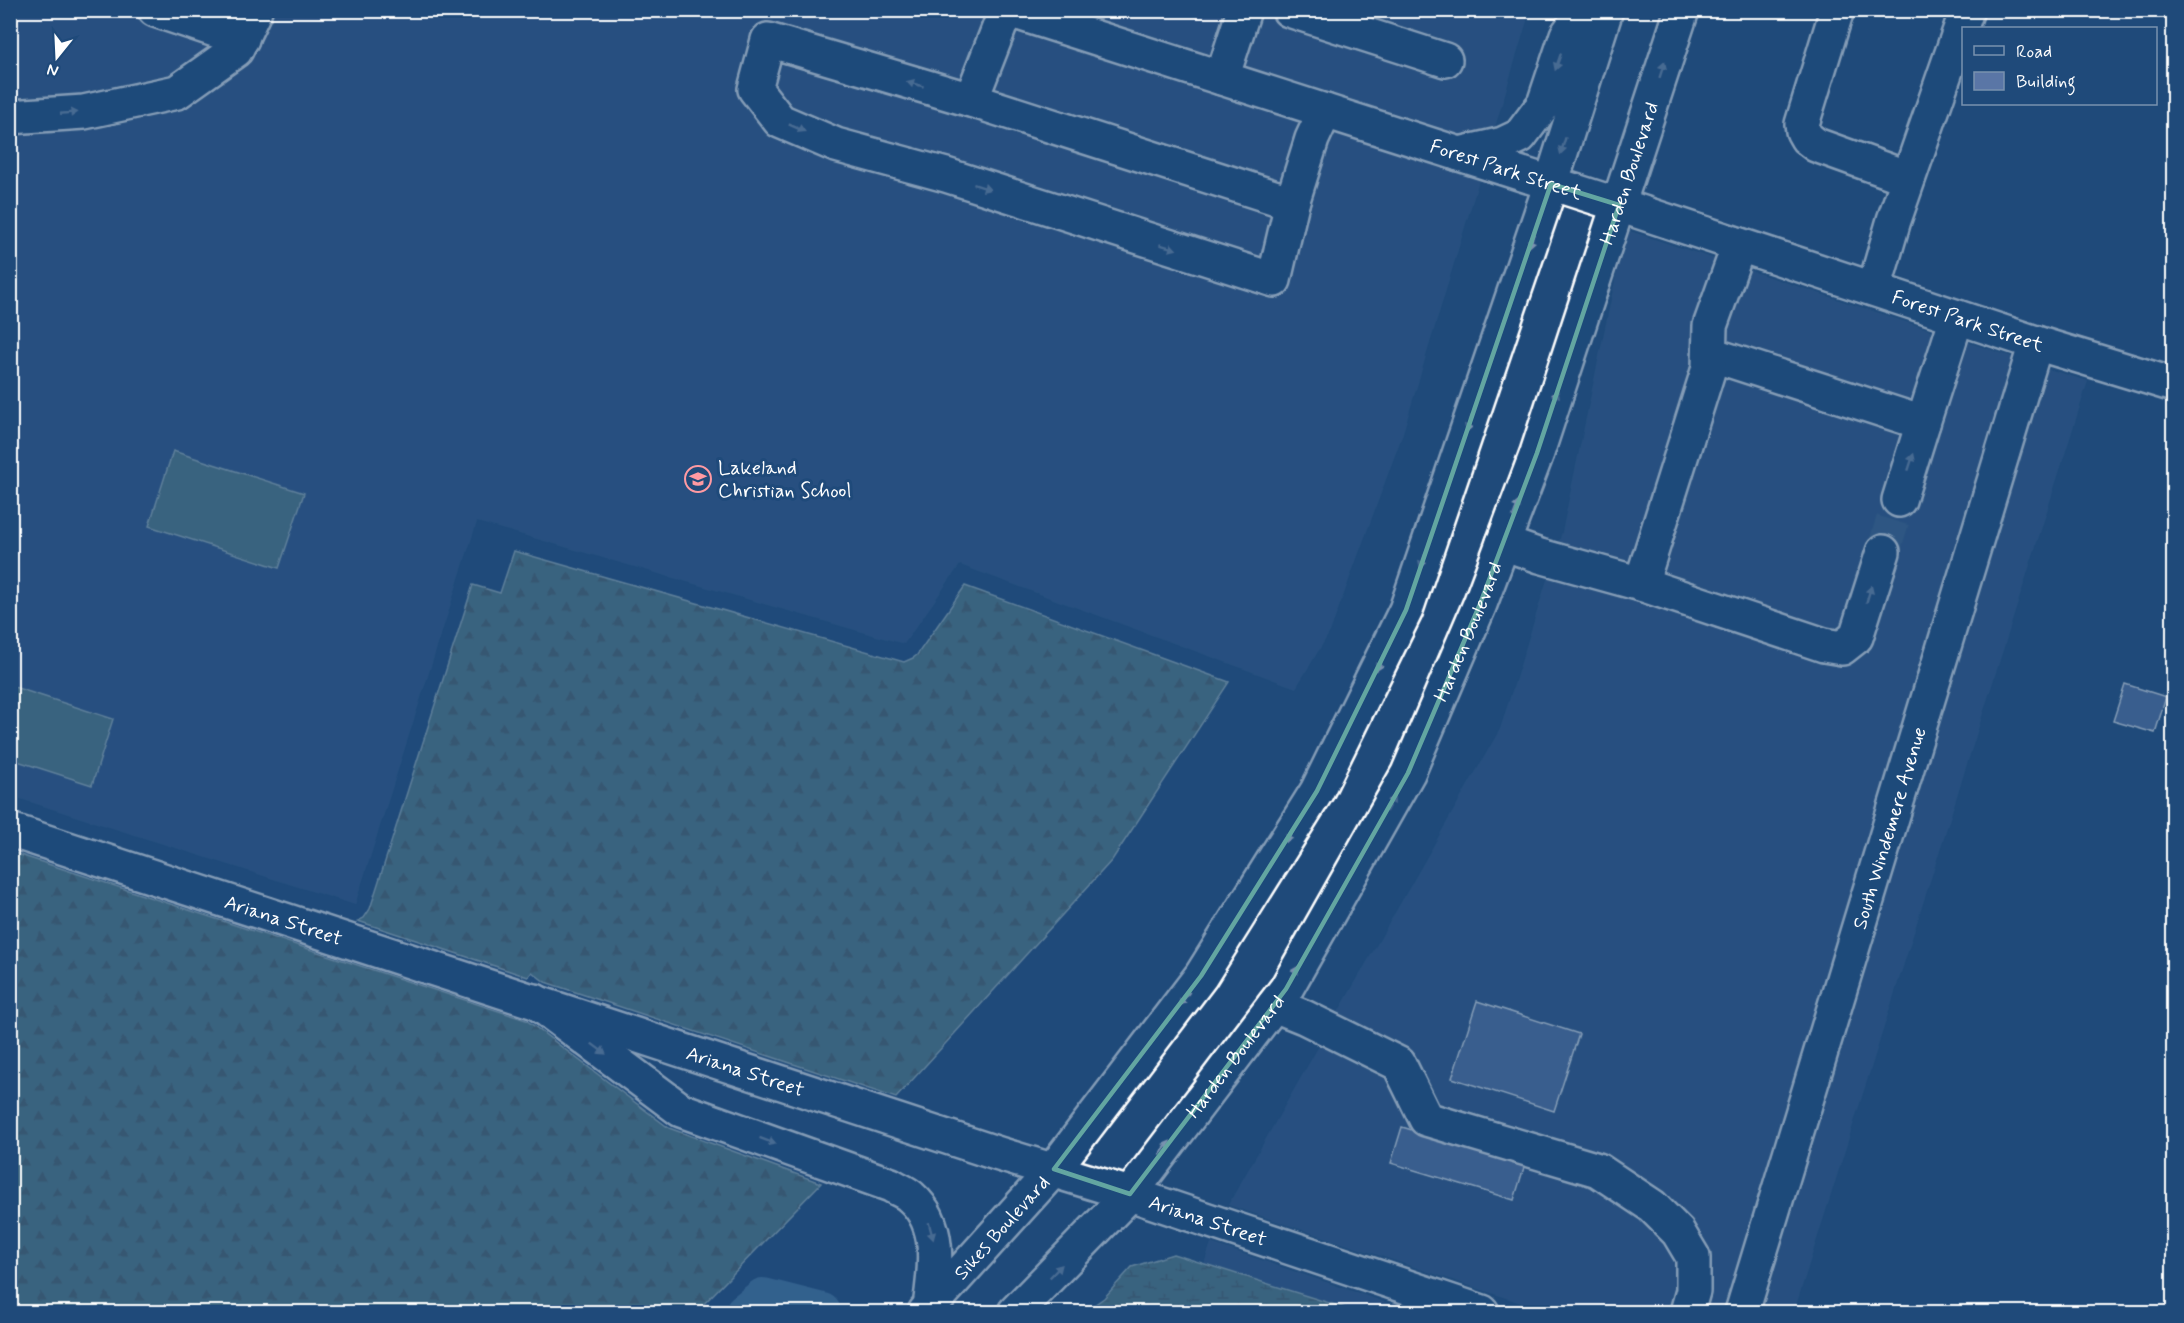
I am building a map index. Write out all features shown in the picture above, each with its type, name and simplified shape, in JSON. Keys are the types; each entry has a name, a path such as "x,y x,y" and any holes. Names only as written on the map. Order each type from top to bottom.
{"street":[{"path":"10,117 84,111 177,92 236,50 248,25 155,10"},
{"path":"971,100 1008,10"},
{"name":"Forest Park Street","path":"1008,10 1619,205 2036,343 2174,385"},
{"path":"1222,78 1244,10"},
{"path":"1289,10 1445,60"},
{"path":"1459,154 1503,144 1520,136 1544,104 1567,36 1585,10"},
{"path":"1054,1169 1201,976 1317,791 1406,610 1551,184 1606,10"},
{"name":"Harden Boulevard","path":"1130,1194 1286,989 1408,773 1480,604 1537,453 1682,10"},
{"path":"1837,10 1802,124 1803,131 1807,138 1824,149 1908,178"},
{"path":"1874,290 1908,178 1967,10"},
{"path":"1292,203 971,100 768,40 755,89 780,121 836,145 946,175 1274,280 1292,203 1312,139 1324,111"},
{"path":"1641,584 1709,368 1710,326 1739,245"},
{"path":"1899,500 1957,317"},
{"name":"South Windemere Avenue","path":"1742,1312 2036,343"},
{"path":"1710,354 1923,423"},
{"path":"1503,543 1540,556 1641,584 1824,645 1842,648 1856,637 1883,552"},
{"name":"Ariana Street","path":"10,830 999,1154 1054,1169 1482,1312"},
{"path":"535,1001 681,1110 891,1185 911,1196 927,1215 934,1237 936,1263 928,1310"},
{"path":"1274,1005 1304,1017 1399,1064 1426,1119 1598,1170 1652,1206 1678,1232 1693,1257 1693,1291 1687,1312"},
{"name":"Sikes Boulevard","path":"928,1310 1054,1169"},
{"path":"1015,1312 1130,1194"}],"highlighted area":[{"path":"1551,184 1619,205 1537,453 1480,604 1408,773 1286,989 1130,1194 1054,1169 1201,976 1317,791 1406,610"}],"shaded area":[{"name":"Lakeland Christian School","path":"11,11 1530,11 1402,436 1330,632 1296,688 960,565 904,644 477,522 355,905 11,796"},
{"path":"1630,231 2013,357 1722,1312 1548,1312 1228,1205 1500,729 1562,532 1618,266"},
{"path":"2048,369 2088,381 1794,1312 1762,1312"},
{"path":"1211,1243 1414,1312 1358,1312 1204,1264"}],"green space":[{"path":"173,451 304,493 279,568 149,526"},
{"path":"514,551 904,662 917,655 965,586 1229,682 1112,860 896,1098 545,982 532,972 528,977 358,921 364,918 370,909 473,585 500,593"},
{"path":"11,686 113,719 92,785 11,759"},
{"path":"11,852 526,1020 669,1128 821,1183 696,1312 11,1312"},
{"path":"1173,1254 1358,1312 1084,1312 1104,1298 1132,1267"}],"building":[{"path":"2125,684 2166,697 2155,733 2113,721"},
{"path":"1477,1001 1579,1034 1554,1111 1452,1078"},
{"path":"1402,1127 1525,1164 1514,1200 1391,1163"}],"waterway":[{"path":"744,1312 763,1297 822,1312"}],"tunnel":[{"path":"1883,552 1899,500"}],"place":[{"name":"Lakeland Christian School","path":"698,479"}]}
